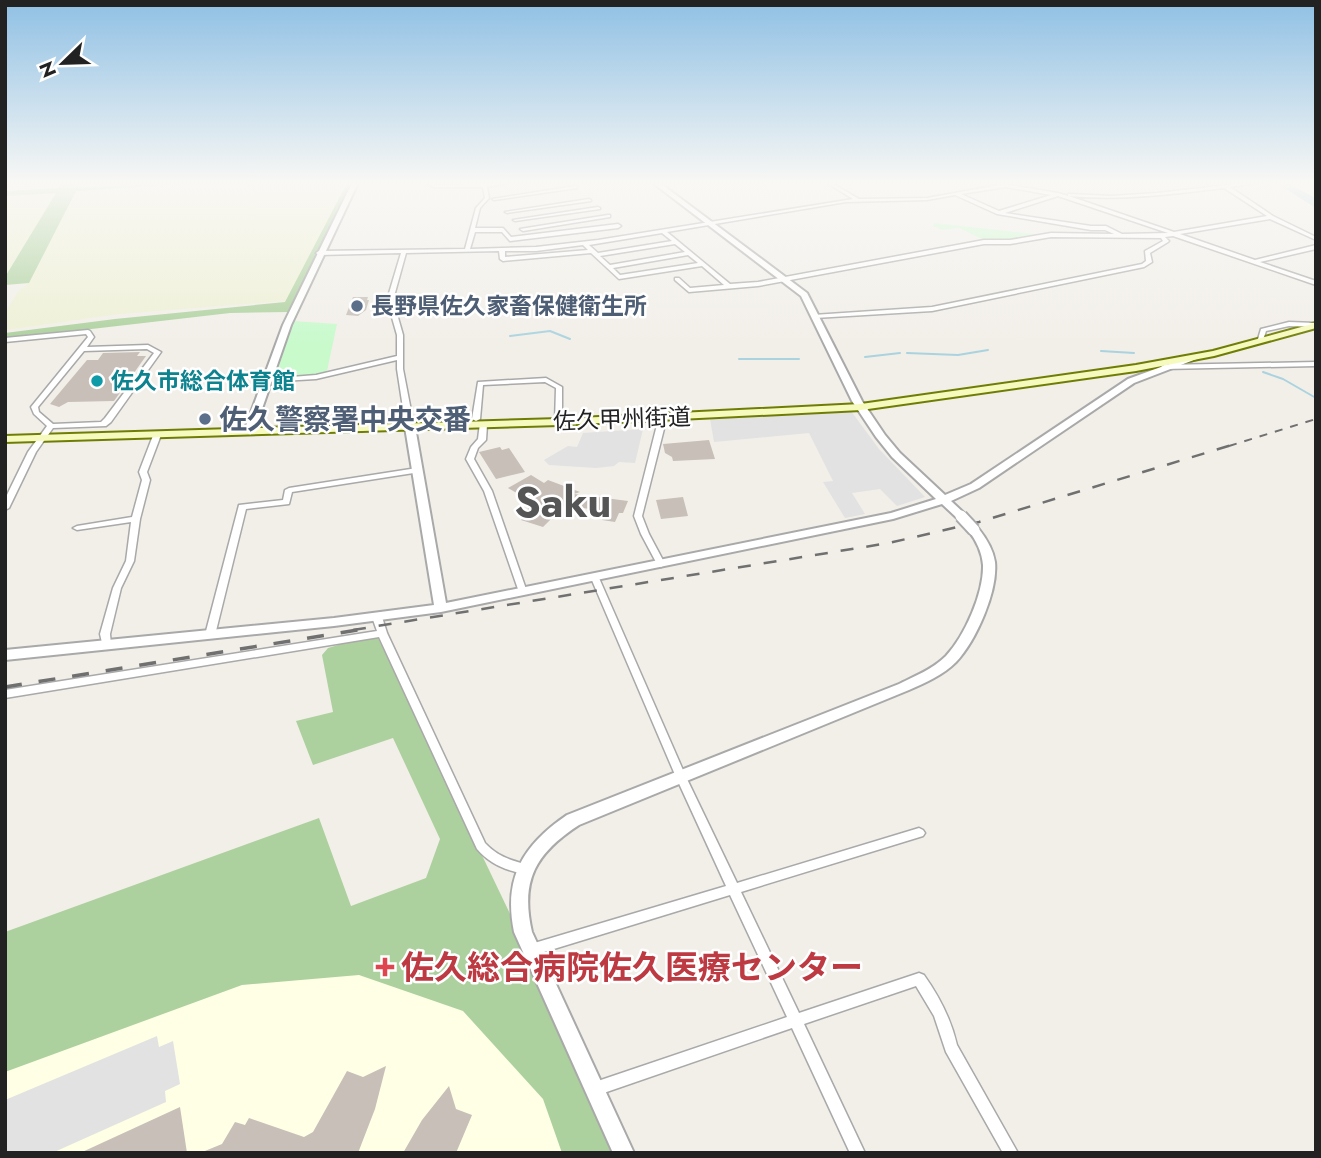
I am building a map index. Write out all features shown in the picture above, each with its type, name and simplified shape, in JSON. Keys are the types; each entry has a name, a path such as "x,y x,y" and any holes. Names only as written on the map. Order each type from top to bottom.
{"main road":[{"name":"佐久甲州街道","path":"859,404 1165,363 1316,325"},
{"name":"佐久甲州街道","path":"5,439 46,432 156,435 663,415 859,404 946,397 1152,366 1234,346"},
{"name":"佐久甲州街道","path":"5,433 409,424"}],"street":[{"path":"251,426 286,324 327,237"},
{"path":"467,251 471,237"},
{"path":"508,237 530,237"},
{"path":"530,237 536,249"},
{"path":"319,253 502,251 586,244 625,237"},
{"path":"671,237 729,286"},
{"path":"624,1153 519,919 518,903 524,869 535,851 560,828 590,813 904,687 953,658 973,624 989,575 986,549 974,530 895,455 859,404 804,295 729,237"},
{"path":"677,279 689,290 729,286 784,279 984,242 1010,242 1039,237"},
{"path":"815,316 932,310 1144,265 1149,263 1147,252 1166,241 1163,237"},
{"path":"1183,237 1316,283"},
{"path":"502,251 502,258 514,259 595,253 677,242"},
{"path":"586,244 619,277 704,264"},
{"path":"1255,262 1316,247"},
{"path":"404,251 390,300 400,335 400,358 409,424 441,608"},
{"path":"609,267 690,253"},
{"path":"5,340 89,332 91,337 34,407 46,432"},
{"path":"46,432 97,426 108,420 158,352 148,347 82,349"},
{"path":"5,655 211,635 441,608 866,523 944,500 975,486 1152,366 1214,353"},
{"path":"267,381 321,376 400,358"},
{"path":"1130,381 1165,363 1316,364"},
{"path":"523,592 488,491 470,459 475,447 482,440 481,383 545,380 559,387 559,419"},
{"path":"661,564 638,516 663,415"},
{"path":"5,508 46,432"},
{"path":"106,645 105,634 117,588 130,561 136,519 146,480 143,471 156,435"},
{"path":"211,635 242,507 286,502 289,490 417,470"},
{"path":"77,528 136,519"},
{"path":"594,578 681,777 858,1153"},
{"path":"377,617 481,846 492,858 524,869"},
{"path":"5,694 382,633"},
{"path":"531,950 919,833"},
{"path":"594,1089 919,979 932,997 957,1057 1011,1153"}],"shaded area":[{"path":"5,237 29,237 5,277"},
{"path":"52,237 319,237 286,301 120,314 5,330 5,313 18,291 29,283"},
{"path":"851,411 879,449 925,497 897,506 880,489 852,493 865,514 845,518 823,482 833,481 809,433 714,442 710,419"},
{"path":"643,429 635,463 619,462 614,466 596,468 549,465 544,460 568,446 577,447 583,433"},
{"name":"佐久総合病院佐久医療センター","path":"481,867 612,1153 5,1153 5,1067"},
{"path":"157,1036 159,1047 173,1041 180,1084 165,1091 166,1102 52,1153 5,1153 5,1100"}],"green space":[{"path":"29,237 52,237 29,283 5,285 5,277"},
{"path":"319,237 326,237 288,312 230,313 5,339 5,333 285,302"},
{"path":"978,237 1026,237 988,242"},
{"path":"293,321 337,324 327,371 316,375 276,376"},
{"path":"378,638 512,918 617,1153 562,1153 543,1099 463,1011 359,975 242,985 5,1072 5,932 319,818 351,906 426,878 440,839 393,738 313,765 296,721 333,712 322,655 328,648"}],"building":[{"name":"長野県佐久家畜保健衛生所","path":"353,297 368,297 369,300 366,310 358,316 346,315"},
{"name":"佐久市総合体育館","path":"140,352 137,356 146,356 114,401 68,402 59,407 50,404 87,360 98,360 103,353"},
{"path":"709,440 715,459 673,461 672,457 665,453 663,444"},
{"path":"500,447 502,450 509,448 525,472 496,479 479,452"},
{"path":"531,475 544,483 548,480 580,492 574,494 628,501 615,522 602,520 601,514 595,513 597,510 568,506 551,508 556,514 543,527 521,520 530,511 527,510 532,502 508,488"},
{"path":"683,497 688,516 661,519 656,500"},
{"name":"佐久総合病院佐久医療センター","path":"386,1066 375,1109 358,1153 200,1153 222,1144 235,1122 245,1125 249,1118 304,1137 313,1132 347,1071 363,1077"},
{"path":"449,1086 456,1109 472,1115 456,1153 403,1153 422,1120"},
{"path":"180,1107 187,1153 80,1153"}],"waterway":[{"path":"510,336 550,331 570,339"},
{"path":"907,353 958,355 988,350"},
{"path":"1101,351 1134,353"},
{"path":"865,357 900,353"},
{"path":"739,359 799,359"},
{"path":"1263,372 1283,379 1316,398"}],"railway":[{"path":"1229,446 1316,419"},
{"path":"353,630 889,543 979,522 1235,444"},
{"path":"5,687 364,629"}],"place":[{"name":"長野県佐久家畜保健衛生所","path":"357,306"},
{"name":"佐久市総合体育館","path":"97,381"},
{"name":"佐久警察署中央交番","path":"205,419"},
{"name":"佐久総合病院佐久医療センター","path":"385,967"}],"district":[{"name":"Saku","path":"563,502"}]}
